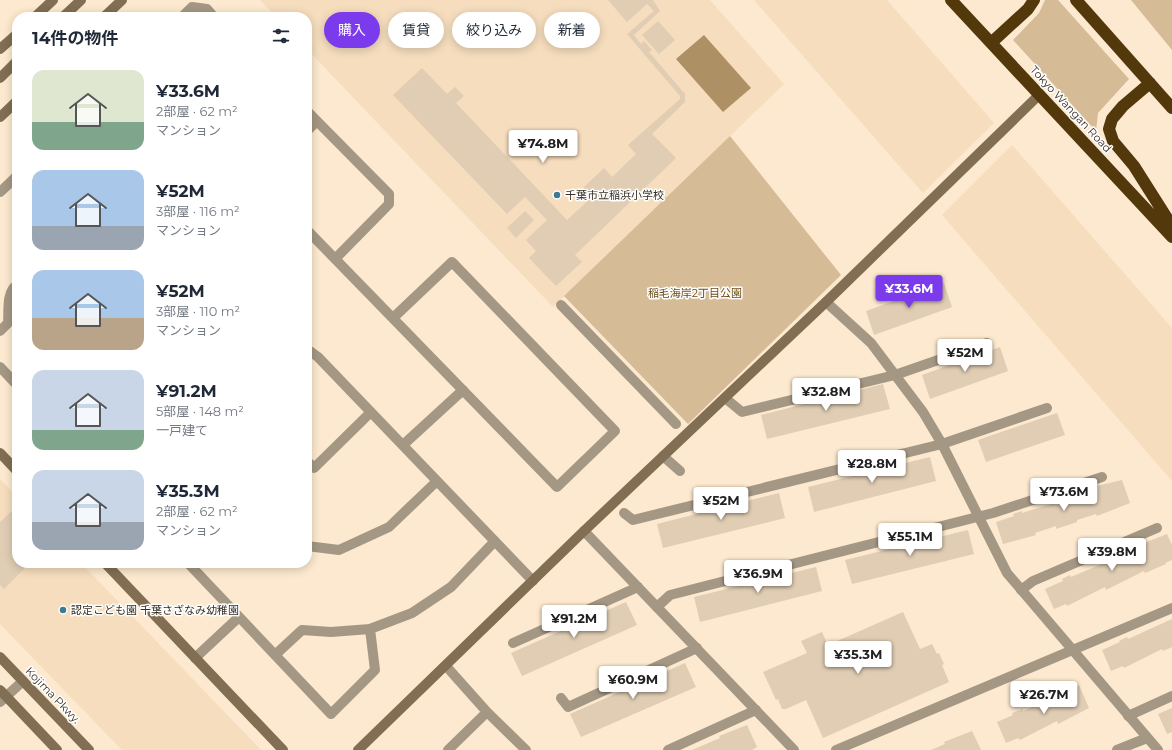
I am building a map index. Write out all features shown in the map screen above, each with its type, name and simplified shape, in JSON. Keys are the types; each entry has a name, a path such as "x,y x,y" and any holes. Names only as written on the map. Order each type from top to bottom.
{"highway":[{"name":"Tokyo Wangan Road","path":"951,0 1172,237"},
{"path":"991,43 1028,9 1034,0"},
{"path":"1076,0 1172,108"},
{"path":"1150,83 1123,106 1112,119 1109,129 1113,141 1134,166 1172,226"}],"street":[{"path":"40,12 53,0"},
{"path":"68,12 80,0"},
{"path":"109,12 122,0"},
{"path":"187,12 192,7 206,9 209,12"},
{"path":"0,50 12,39"},
{"path":"0,78 12,66"},
{"path":"358,750 584,531 826,302 1039,95"},
{"path":"0,117 12,105"},
{"path":"312,116 388,194 388,204 335,258"},
{"path":"312,126 317,121"},
{"path":"0,192 12,181"},
{"path":"312,235 335,258 393,318 463,390 557,486 614,431 452,262 393,318"},
{"path":"0,331 8,323 10,293 12,288"},
{"path":"826,302 870,343 923,412 942,444 977,517 1007,573 1158,750"},
{"path":"561,306 676,424"},
{"path":"725,398 742,412 895,375 987,343"},
{"path":"312,352 318,356 533,581"},
{"path":"0,367 12,380"},
{"path":"402,445 463,390"},
{"path":"624,513 633,520 942,444 1047,408"},
{"path":"312,466 314,468 371,412"},
{"path":"0,453 12,466"},
{"path":"663,456 680,471"},
{"path":"657,607 670,595 977,517 1102,477"},
{"path":"312,547 339,550 389,527 437,481"},
{"path":"1021,590 1033,581 1157,528"},
{"path":"584,531 794,750"},
{"path":"275,655 302,630 331,632 370,629 412,613 451,587 495,541"},
{"path":"109,568 283,750"},
{"path":"193,568 331,714 375,670 370,629"},
{"path":"513,643 638,587"},
{"path":"836,750 1172,608"},
{"path":"195,658 239,617"},
{"path":"561,698 568,707 697,648"},
{"name":"Kojima Pkwy.","path":"0,657 89,750"},
{"path":"446,666 487,712 526,750"},
{"path":"23,680 2,696 57,750"},
{"path":"1128,716 1172,696"},
{"path":"668,750 756,710"},
{"path":"448,750 487,712"},
{"path":"1117,750 1147,738"}],"shaded area":[{"name":"千葉市立稲浜小学校","path":"260,0 710,0 784,84 553,307 312,54 312,12 271,12"},
{"path":"754,0 887,0 994,123 923,193"},
{"path":"704,35 751,88 723,112 676,59"},
{"path":"1012,145 1172,328 1172,481 942,215"},
{"name":"認定こども園 千葉さざなみ幼稚園","path":"0,479 12,492 12,568 86,568 261,750 122,750 0,624"}],"green space":[{"path":"1045,0 1058,0 1129,79 1098,113 1096,131 1013,40 1039,13"},
{"path":"1131,0 1172,0 1172,50"},
{"name":"稲毛海岸2丁目公園","path":"730,136 841,275 688,424 564,296"}],"building":[{"path":"608,0 653,0 660,11 634,35 641,44 644,41 652,50 649,52 685,94 685,102 652,134 676,158 575,255 582,262 556,286 529,258 536,251 526,240 547,220 525,197 507,214 393,95 422,68 447,94 455,87 464,96 456,103 567,220 592,197 583,188 604,168 612,177 636,154 628,145 680,99 680,96 627,34 654,11 647,4 627,22"},
{"path":"658,21 675,40 659,54 642,35"},
{"path":"525,211 534,220 516,238 507,228"},
{"path":"944,283 952,307 874,335 866,311"},
{"path":"1000,347 1008,371 930,399 922,375"},
{"path":"883,384 890,409 767,439 761,415"},
{"path":"1057,413 1065,435 986,462 978,440"},
{"path":"930,457 936,481 814,512 808,487"},
{"path":"1122,480 1130,503 1097,516 1096,514 1056,529 1056,526 1035,533 1036,535 1003,544 996,522 1014,516 1013,514 1022,511 1022,513 1054,503 1054,501 1094,489 1093,487"},
{"path":"779,493 785,518 663,548 657,524"},
{"path":"12,511 12,568 25,568 4,589 0,585 0,522"},
{"path":"968,530 974,554 852,584 845,560"},
{"path":"1167,534 1172,545 1172,560 1165,563 1166,564 1145,573 1144,571 1106,590 1105,587 1067,606 1066,604 1054,609 1045,589 1063,581 1062,579 1070,575 1071,577 1102,564 1101,562 1140,547 1139,545"},
{"path":"816,567 822,591 700,622 694,597"},
{"path":"626,602 637,625 522,676 511,653"},
{"path":"903,612 920,649 932,644 937,654 939,653 949,682 823,738 806,700 786,709 782,709 778,699 776,700 763,672 807,653 801,641 822,632 828,645"},
{"path":"1172,619 1172,647 1163,651 1162,649 1124,668 1123,666 1111,671 1102,650 1120,642 1119,641 1127,637 1128,639"},
{"path":"685,663 696,687 581,737 570,714"},
{"path":"1079,685 1089,708 1058,724 1057,721 1020,740 1018,738 1006,743 997,722 1013,715 1012,713 1023,709 1023,711 1054,698 1053,695"},
{"path":"1172,708 1172,732 1167,734 1158,714"},
{"path":"747,725 757,747 752,750 692,750 720,738 719,736"},
{"path":"972,731 981,750 931,750 945,744 944,742"}],"place":[{"name":"千葉市立稲浜小学校","path":"557,195"},
{"name":"認定こども園 千葉さざなみ幼稚園","path":"63,610"}]}
